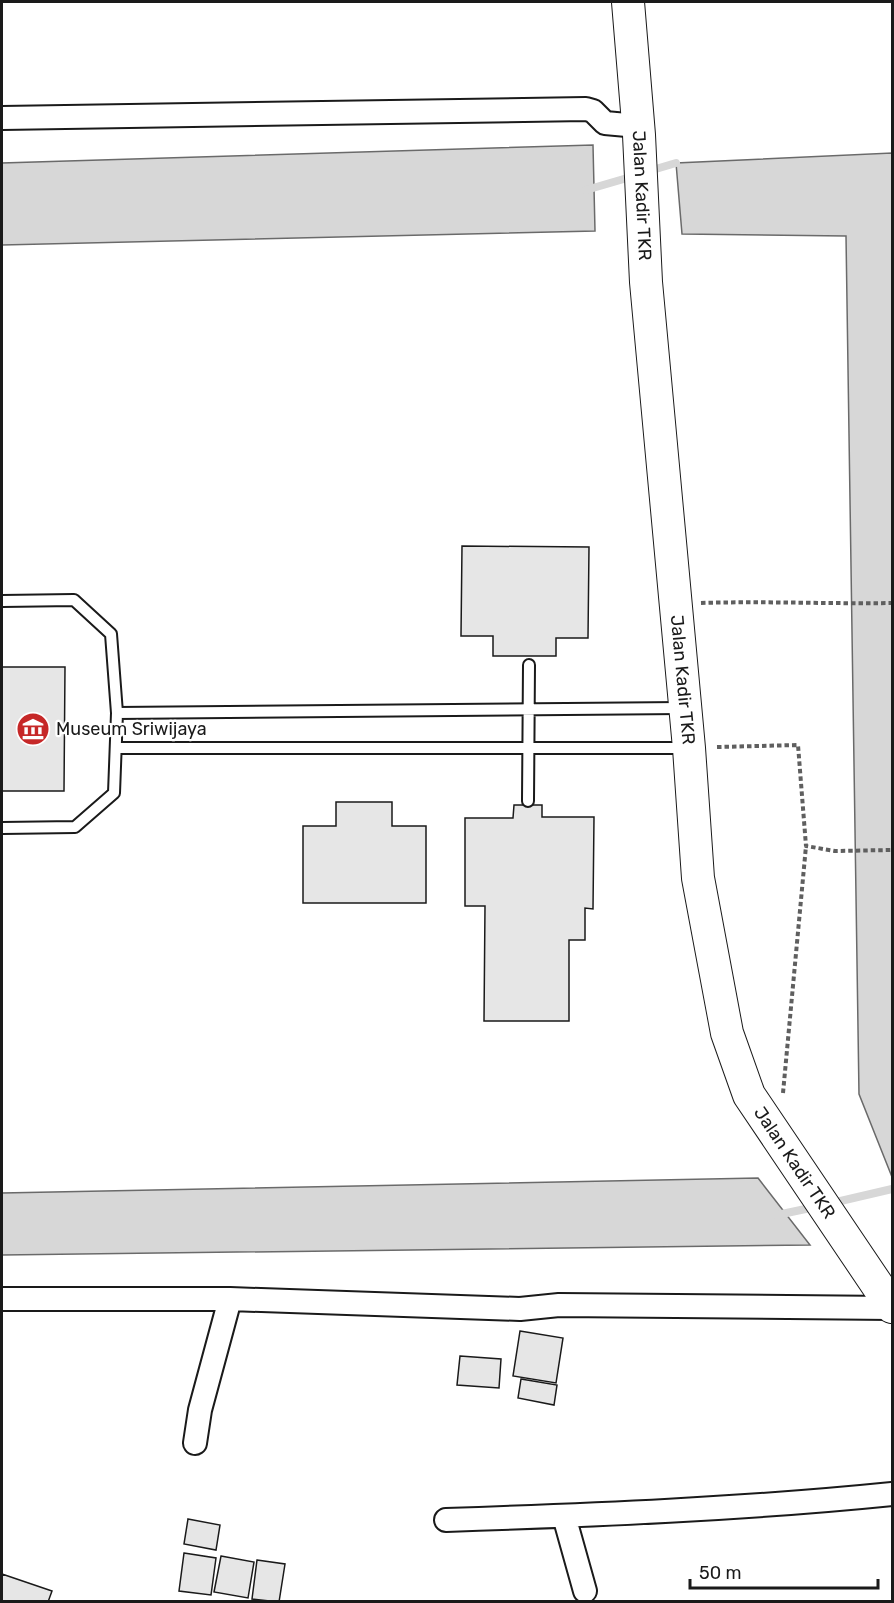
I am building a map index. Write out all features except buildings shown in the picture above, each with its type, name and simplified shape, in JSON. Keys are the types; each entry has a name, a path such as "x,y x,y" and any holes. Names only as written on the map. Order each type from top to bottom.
{"street":[{"name":"Jalan Kadir TKR","path":"628,2 646,282 689,748 698,878 727,1033 749,1095 891,1305"},
{"path":"2,118 586,109 592,111 605,123 638,130"},
{"path":"2,1299 230,1299 520,1309 559,1305 891,1305"},
{"path":"195,1443 200,1410 230,1299"},
{"path":"446,1520 820,1502 892,1494"},
{"path":"564,1516 585,1591"}],"lane":[{"path":"2,601 74,600 111,634 117,713 114,793 75,827 2,828"},
{"path":"528,801 529,666"},
{"path":"117,713 685,708"},
{"path":"116,748 689,748"}],"path":[{"path":"675,604 892,603"},
{"path":"689,748 798,745 806,846 787,1149"},
{"path":"806,846 835,851 892,850"}],"shaded area":[{"path":"593,145 595,231 2,245 2,163"},
{"path":"892,153 892,1177 859,1094 846,236 682,234 676,163"},
{"path":"758,1178 810,1245 2,1255 2,1193"}],"waterway":[{"path":"649,171 676,163"},
{"path":"586,190 634,176"},
{"path":"832,1203 892,1189"},
{"path":"777,1215 815,1207"}],"place":[{"name":"Museum Sriwijaya","path":"33,729"}]}
